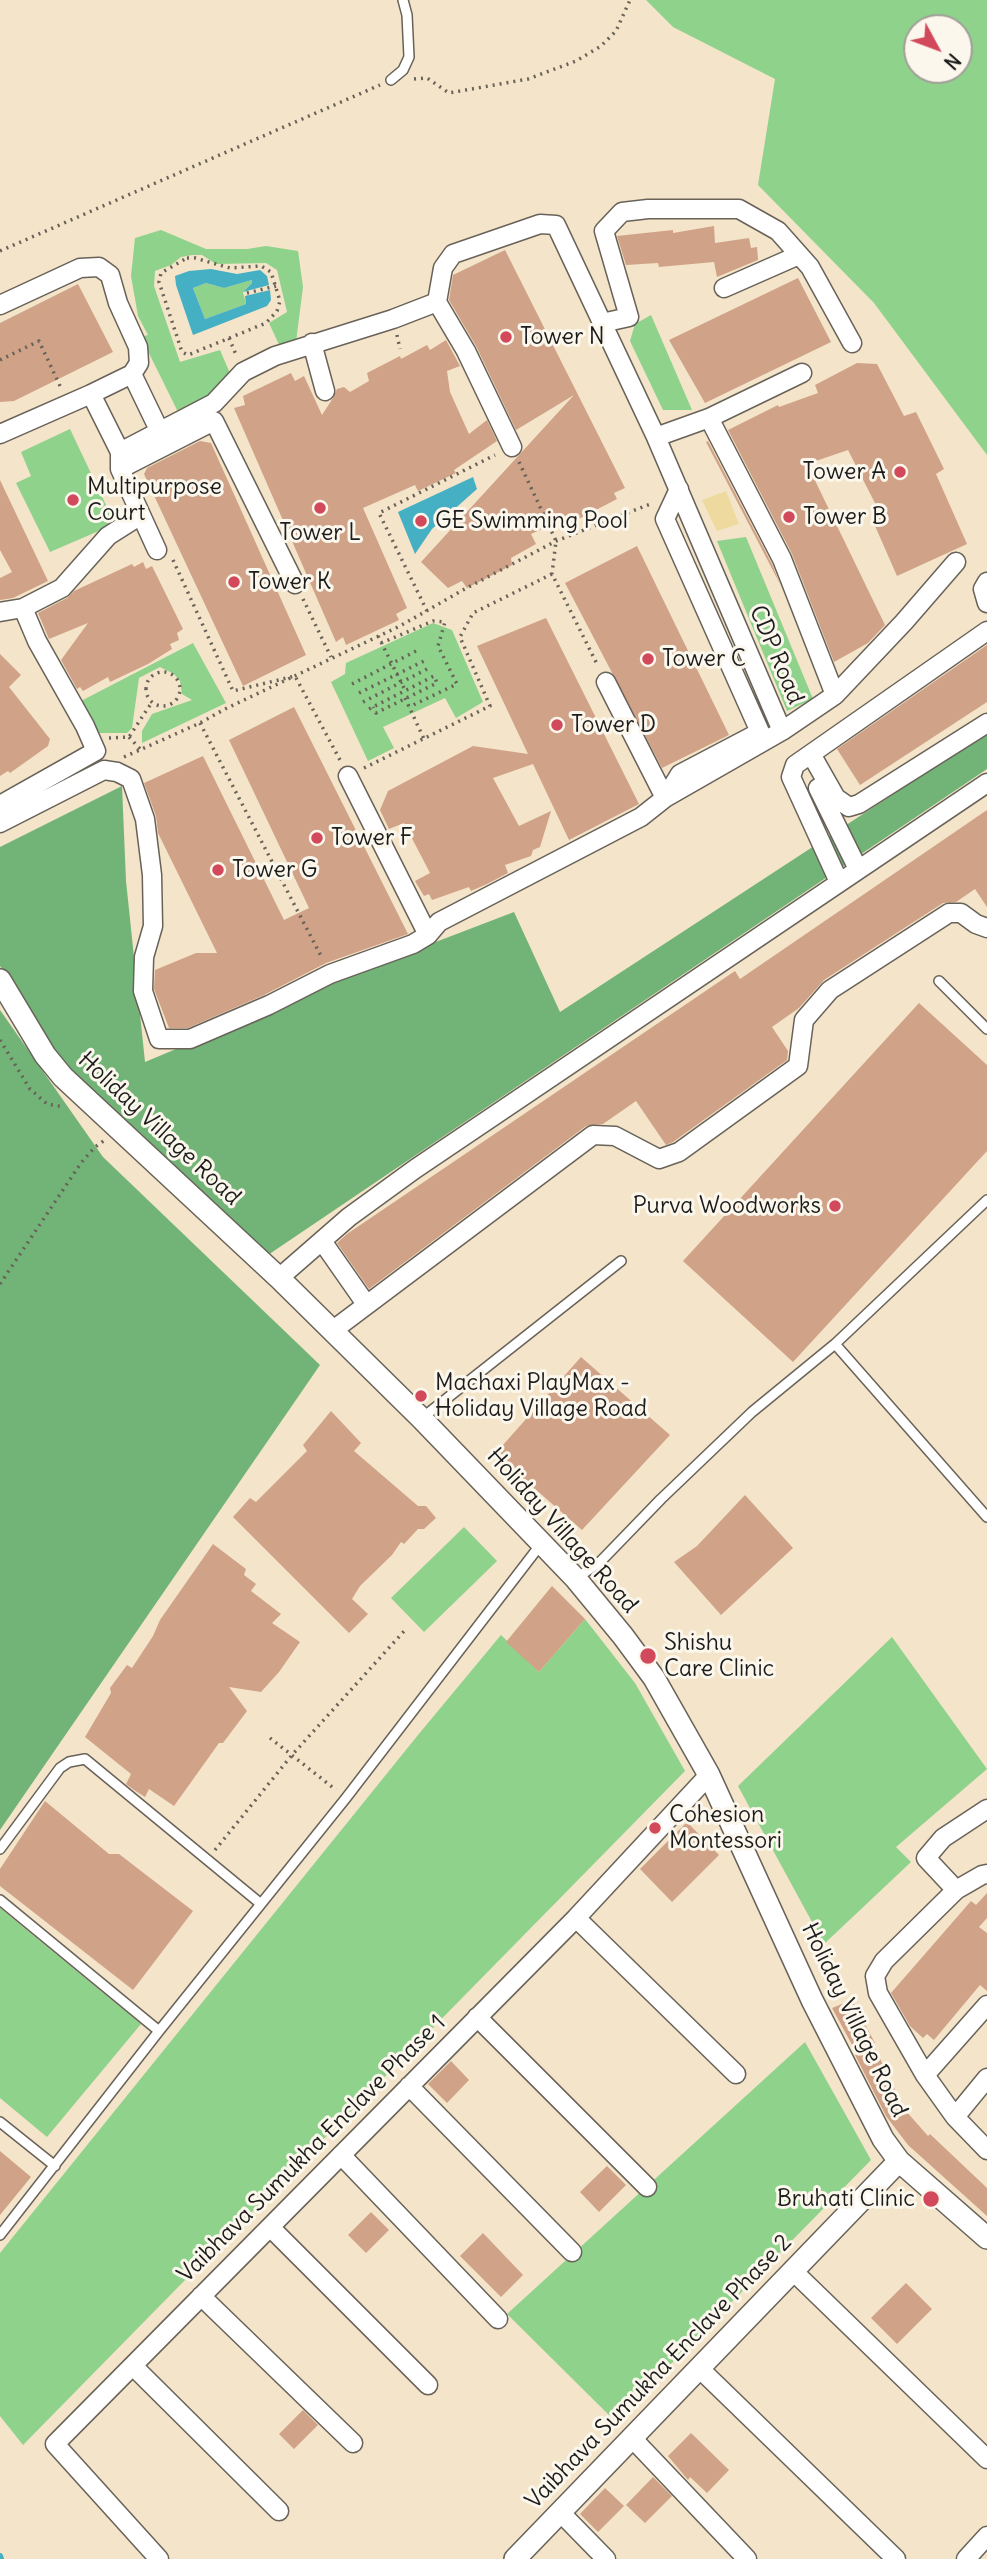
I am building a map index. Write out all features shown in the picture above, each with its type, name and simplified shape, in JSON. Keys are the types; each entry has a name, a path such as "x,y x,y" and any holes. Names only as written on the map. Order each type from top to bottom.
{"street":[{"path":"602,323 629,317 604,231 622,212 648,209 739,209 778,231 810,267 852,343"},
{"name":"CDP Road","path":"0,823 104,770 117,772 131,779 145,819 152,875 153,926 144,957 142,980 148,1013 159,1039 190,1039 330,974 413,944 428,935 439,922 641,817 665,798 782,732 656,437 556,225 540,224 453,254 443,268 437,302"},
{"path":"724,288 799,255"},
{"path":"0,304 80,268 99,267 110,275 118,303 138,347 139,363 132,374 0,434"},
{"path":"120,460 160,432 214,403 243,372 275,356 393,319 437,302 466,351 512,447"},
{"path":"312,343 325,391"},
{"path":"656,437 709,418 802,373"},
{"path":"132,374 160,432"},
{"path":"91,394 141,515 164,552"},
{"path":"709,418 782,559 835,695"},
{"path":"120,460 214,421 296,584"},
{"path":"665,798 680,774 760,732 665,519 679,489"},
{"path":"0,612 23,608 62,588 108,536 141,515"},
{"path":"782,732 835,695 956,562"},
{"path":"987,582 983,589 987,603"},
{"path":"0,805 96,751 85,726 37,641 23,608"},
{"path":"839,882 791,777 795,765 987,631"},
{"path":"607,682 665,798"},
{"path":"807,757 836,798 849,807 859,804 987,723"},
{"path":"807,757 858,869"},
{"path":"348,776 428,935"},
{"path":"279,1278 349,1217 415,1169 987,783"},
{"path":"332,1331 593,1135 615,1136 659,1159 679,1152 798,1066 804,1020 830,990 949,913 961,913 987,928"},
{"name":"Holiday Village Road","path":"0,980 46,1055 86,1098 279,1278 421,1418 576,1579 654,1678 709,1775 869,2115 899,2161 987,2238"},
{"path":"322,1241 366,1304"},
{"name":"Vaibhava Sumukha Enclave Phase 1","path":"159,2559 55,2444 576,1917 709,1775"},
{"path":"956,1890 926,1858 943,1838 987,1809"},
{"path":"987,1874 956,1890 884,1961 875,1976 878,1993 925,2076 955,2117 987,2149"},
{"path":"576,1917 736,2074"},
{"path":"925,2076 987,2006"},
{"path":"477,2017 647,2187"},
{"path":"955,2117 987,2078"},
{"path":"409,2086 572,2252"},
{"path":"341,2155 498,2319"},
{"name":"Vaibhava Sumukha Enclave Phase 2","path":"515,2559 899,2161"},
{"path":"270,2227 428,2385"},
{"path":"793,2271 987,2459"},
{"path":"201,2296 353,2443"},
{"path":"133,2365 279,2511"},
{"path":"699,2368 896,2559"},
{"path":"632,2438 747,2559"},
{"path":"560,2512 606,2559"},
{"path":"966,2559 987,2536"}],"lane":[{"path":"391,80 403,70 409,57 407,15 403,0"},
{"path":"939,981 987,1029"},
{"path":"576,1579 601,1562 661,1499 752,1412 835,1344 987,1200"},
{"path":"421,1418 621,1261"},
{"path":"835,1344 987,1517"},
{"path":"0,2235 346,1798 542,1543"},
{"path":"0,1849 60,1768 69,1762 85,1759 261,1904"},
{"path":"0,1900 159,2031"},
{"path":"0,2122 55,2166"}],"path":[{"path":"0,251 391,80 427,78 449,93 528,79 576,61 601,46 616,31 630,0"},
{"path":"187,258 195,258 230,268 261,266 271,272 276,286 280,301 277,312 266,323 188,355 182,352 159,282 162,273 187,258"},
{"path":"247,293 276,286"},
{"path":"0,360 39,341 68,403"},
{"path":"427,611 379,513 512,447 556,541 552,574 607,682"},
{"path":"122,758 378,636 556,541 658,502"},
{"path":"164,552 233,691 260,682 295,676"},
{"path":"295,676 348,776 490,706 460,637 473,613 552,574"},
{"path":"296,584 331,657"},
{"path":"381,643 433,621 445,622 438,646 457,684 409,707"},
{"path":"378,636 405,690"},
{"path":"352,684 418,650"},
{"path":"359,693 424,661"},
{"path":"363,702 429,668"},
{"path":"165,672 175,677 180,687 177,698 169,705 163,706 152,702 146,694 150,678 165,672"},
{"path":"434,676 437,683 405,698 376,713 371,708 434,676"},
{"path":"405,698 424,739"},
{"path":"129,737 152,702"},
{"path":"200,723 330,974"},
{"path":"109,750 107,738 129,737 141,750"},
{"path":"0,1040 30,1089 47,1104 65,1107 86,1098"},
{"path":"0,1284 81,1163 95,1147 121,1129"},
{"path":"208,1860 292,1755 406,1629"},
{"path":"270,1738 346,1798"}],"green space":[{"path":"646,0 987,0 987,455 874,303 758,185 775,79 673,27"},
{"path":"161,230 206,249 266,246 298,251 303,287 296,342 281,349 269,323 287,312 277,270 266,263 216,264 202,255 192,255 181,257 171,265 155,271 154,286 180,362 220,350 232,378 225,387 179,414 141,337 148,335 138,316 131,276 135,238"},
{"path":"252,280 243,292 246,304 205,319 193,288 206,283 224,288"},
{"path":"651,315 692,410 663,410 630,341 635,324"},
{"name":"Multipurpose Court","path":"70,429 115,524 50,552 16,483 31,476 21,452"},
{"path":"746,537 813,699 787,711 717,541"},
{"path":"433,623 452,630 483,702 456,718 445,698 383,727 394,748 368,761 331,682 345,674 346,663"},
{"path":"193,643 226,703 142,743 142,731 152,714 192,700 182,694 180,681 174,674 160,667 139,678 132,728 127,733 98,733 84,716 79,702"},
{"path":"987,733 987,769 265,1257 86,1102 0,966 0,847 122,786 126,881 145,1062 386,961 514,912 560,1012"},
{"path":"0,1010 103,1157 320,1365 0,1830"},
{"path":"464,1527 497,1561 424,1632 391,1598"},
{"path":"585,1619 635,1683 685,1771 23,2445 0,2416 0,2253 501,1635 539,1672"},
{"path":"892,1637 987,1769 896,1847 911,1862 824,1944 738,1786"},
{"path":"0,1908 141,2024 47,2137 0,2098"},
{"path":"805,2042 871,2160 615,2421 507,2314"}],"sand":[{"path":"726,491 739,524 717,531 702,500"}],"water":[{"path":"211,269 237,274 260,270 267,276 269,285 243,292 252,280 224,288 206,283 193,288 205,319 246,304 245,296 270,290 271,300 267,306 193,335 175,276 189,271"},
{"name":"GE Swimming Pool","path":"473,477 477,489 432,529 415,554 398,512"}],"building":[{"path":"714,226 715,243 749,238 751,248 757,247 758,260 717,277 714,262 659,267 658,263 626,265 617,236 673,230 673,233"},
{"name":"Tower N","path":"505,250 625,488 614,493 617,499 567,525 564,519 531,534 536,544 511,558 512,565 467,588 462,581 448,588 421,562 574,395 516,430 476,346 449,300 453,275"},
{"path":"798,278 831,342 705,403 669,340"},
{"path":"78,284 113,352 14,401 0,402 0,323"},
{"path":"446,340 460,366 447,371 450,392 469,434 487,420 497,441 454,470 456,473 418,491 415,485 363,508 407,608 396,614 399,620 346,645 343,637 336,642 234,408 245,405 243,396 291,373 295,381 304,376 322,415 337,389 344,387 350,392 369,381 367,373 427,345 430,350"},
{"path":"857,363 877,364 904,416 916,412 944,469 936,474 967,544 897,576 872,519 881,515 848,450 807,464 885,625 868,643 834,662 792,554 728,430 778,405 779,407 818,393 815,385"},
{"name":"Tower K","path":"200,441 211,443 306,655 243,686 144,474 147,468"},
{"path":"708,441 772,564 780,584 706,442"},
{"path":"0,480 48,581 13,598 0,600 0,578 12,572 0,550"},
{"name":"Tower C","path":"637,546 729,735 662,768 565,583"},
{"path":"143,562 146,569 152,566 183,629 177,633 179,640 170,644 172,649 148,664 110,682 108,677 83,691 80,687 77,689 61,660 88,623 49,639 38,613 67,598 74,591 132,564 134,567"},
{"path":"546,618 639,804 569,840 533,764 493,778 519,826 551,811 540,847 533,850 531,856 505,865 508,873 487,884 471,891 469,887 432,900 429,894 424,896 415,881 430,873 404,823 389,829 380,810 388,791 473,746 528,754 477,646"},
{"path":"987,645 987,702 860,785 837,749"},
{"path":"0,654 21,675 9,687 50,739 48,746 10,773 8,771 0,776"},
{"path":"294,707 408,934 326,963 264,995 188,1028 169,1028 154,989 155,970 196,953 217,953 158,833 156,816 144,783 203,756 284,920 309,908 229,740"},
{"path":"987,810 987,907 975,889 956,902 943,903 824,980 799,1008 772,1027 788,1051 787,1060 673,1142 666,1145 636,1101 603,1124 586,1126 369,1289 337,1243 347,1234 735,971 740,979"},
{"name":"Purva Woodworks","path":"919,1003 987,1065 987,1151 793,1362 683,1261"},
{"path":"581,1357 670,1435 582,1530 495,1454"},
{"path":"331,1411 361,1443 354,1451 418,1506 426,1506 436,1518 424,1529 418,1529 404,1544 401,1542 392,1555 360,1586 352,1599 368,1614 349,1633 233,1517 250,1498 256,1502 307,1451 303,1445"},
{"path":"745,1495 793,1548 721,1615 674,1562 697,1546"},
{"path":"213,1544 246,1569 244,1575 256,1584 251,1591 281,1614 272,1623 300,1642 261,1692 229,1687 247,1711 223,1743 219,1743 174,1806 149,1789 145,1797 126,1784 131,1774 85,1737 111,1693 110,1688 127,1665 132,1668 160,1620"},
{"path":"552,1586 585,1619 539,1672 506,1642"},
{"path":"45,1801 109,1854 119,1854 193,1911 133,1990 0,1886 0,1869"},
{"path":"687,1822 719,1855 672,1902 640,1869"},
{"path":"987,1893 987,1918 979,1927 987,1933 987,1991 980,1985 934,2040 927,2034 923,2038 910,2026 891,1993 971,1901 976,1905"},
{"path":"853,2002 875,2043 873,2044 896,2092 891,2094 928,2136 930,2134 987,2188 987,2216 908,2145 886,2116 832,2008"},
{"path":"451,2061 469,2080 447,2103 428,2084"},
{"path":"0,2151 31,2177 0,2215"},
{"path":"607,2166 626,2185 599,2212 580,2192"},
{"path":"371,2212 389,2230 366,2253 348,2235"},
{"path":"483,2233 523,2275 501,2297 460,2256"},
{"path":"906,2283 932,2309 897,2344 871,2318"},
{"path":"303,2410 318,2425 294,2449 279,2434"},
{"path":"691,2433 729,2470 707,2493 690,2477 688,2480 668,2456"},
{"path":"653,2477 672,2496 645,2523 626,2505"},
{"path":"605,2488 624,2506 598,2532 580,2514"}],"place":[{"name":"Tower N","path":"506,337"},
{"name":"Tower A","path":"900,472"},
{"name":"Multipurpose Court","path":"73,500"},
{"name":"Tower L","path":"320,508"},
{"name":"Tower B","path":"789,517"},
{"name":"GE Swimming Pool","path":"421,521"},
{"name":"Tower K","path":"234,582"},
{"name":"Tower C","path":"648,659"},
{"name":"Tower D","path":"557,725"},
{"name":"Tower F","path":"317,838"},
{"name":"Tower G","path":"218,870"},
{"name":"Purva Woodworks","path":"835,1206"},
{"name":"Machaxi PlayMax - Holiday Village Road","path":"421,1396"},
{"name":"Shishu Care Clinic","path":"648,1656"},
{"name":"Cohesion Montessori","path":"655,1828"},
{"name":"Bruhati Clinic","path":"931,2199"}]}
